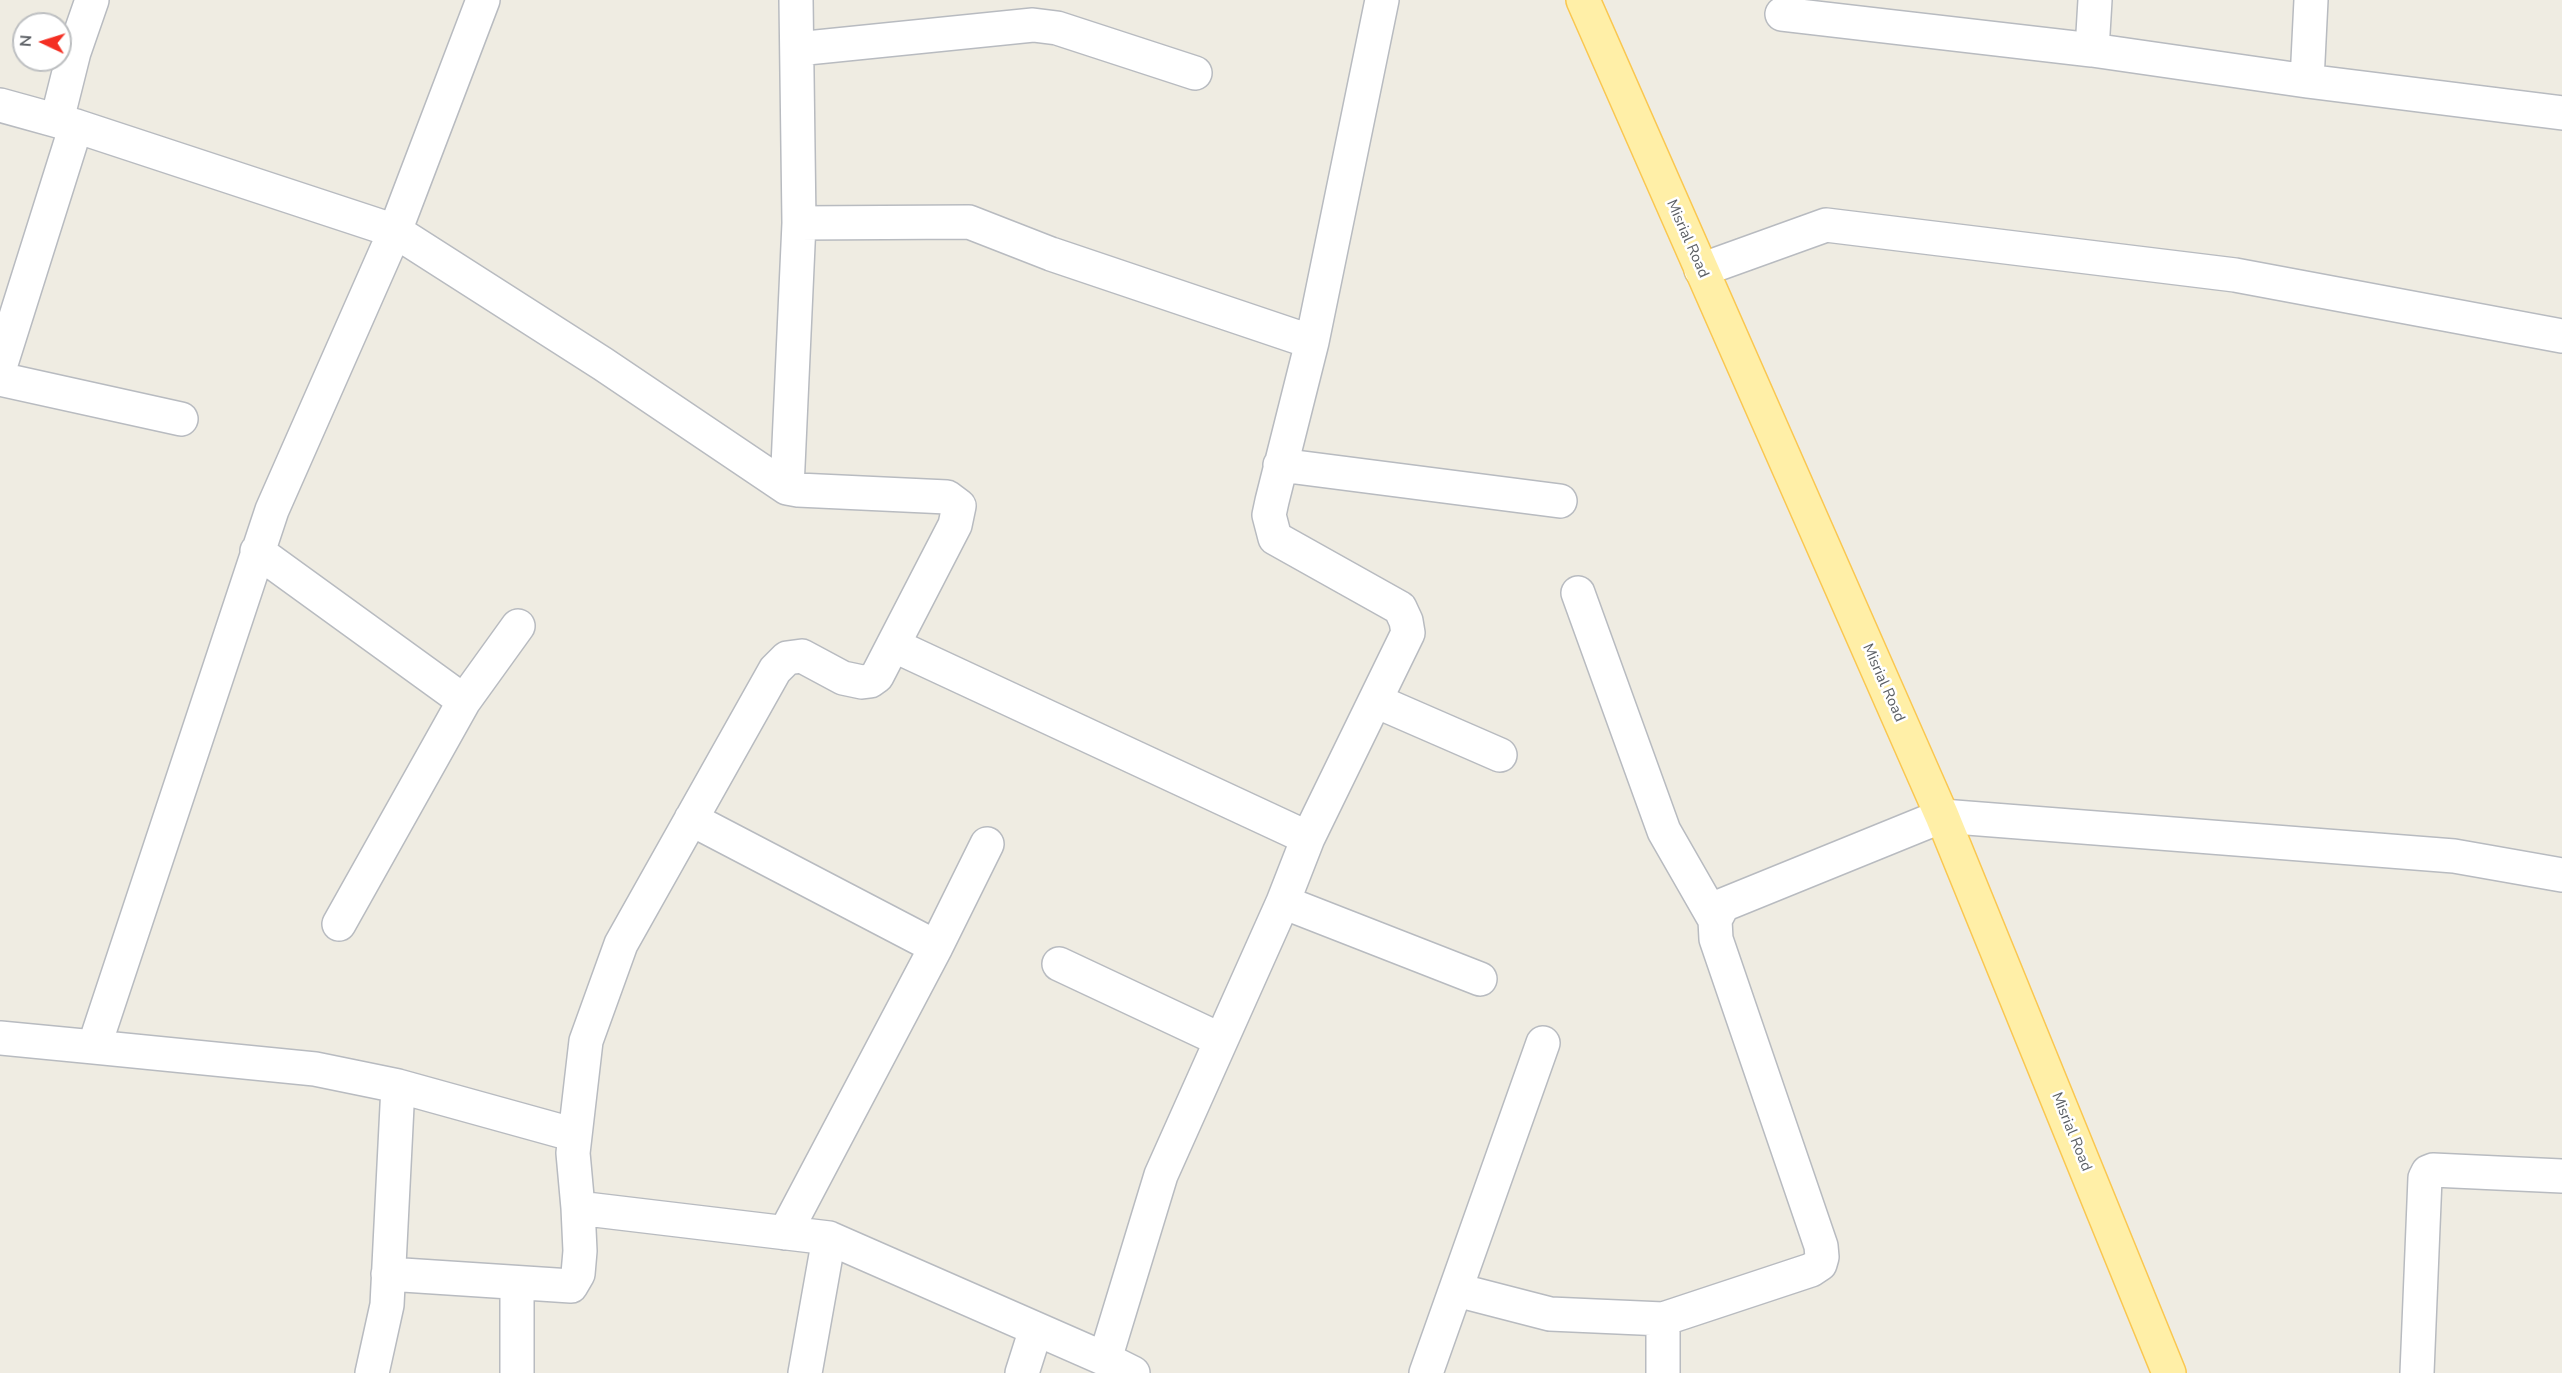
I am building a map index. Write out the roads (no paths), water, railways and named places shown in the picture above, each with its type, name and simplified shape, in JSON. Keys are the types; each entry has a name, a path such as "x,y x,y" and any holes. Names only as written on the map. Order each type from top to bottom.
{"main road":[{"name":"Misrial Road","path":"1583,0 1942,816 2169,1373"}],"street":[{"path":"0,367 66,123 74,52 92,0"},
{"path":"94,1047 272,510 395,231 483,0"},
{"path":"787,488 799,223 796,0"},
{"path":"578,1208 830,1238 1119,1366 1161,1175 1283,902 1308,838 1408,633 1400,608 1275,538 1269,515 1312,342 1382,0"},
{"path":"2092,50 2095,0"},
{"path":"2307,81 2311,0"},
{"path":"1782,14 2092,50 2307,81 2562,113"},
{"path":"797,49 1043,26 1057,28 1195,73"},
{"path":"0,105 66,123 395,231 603,364 787,488 947,497 959,506 955,525 877,676 870,681 862,682 843,678 802,656 787,658 775,670 621,944 586,1041 573,1153 580,1251 578,1274 572,1286 388,1274"},
{"path":"799,223 969,222 1051,254 1312,342"},
{"path":"1701,270 1826,225 2235,275 2562,336"},
{"path":"0,379 181,419"},
{"path":"1281,465 1560,501"},
{"path":"257,551 464,701"},
{"path":"1457,1290 1550,1314 1663,1319 1811,1270 1820,1264 1822,1257 1821,1246 1716,939 1715,920 1664,831 1578,593"},
{"path":"339,924 464,701 518,626"},
{"path":"893,645 1308,838"},
{"path":"1376,701 1500,755"},
{"path":"1715,920 1723,905 1942,816 2454,856 2562,876"},
{"path":"691,819 936,947"},
{"path":"785,1233 936,947 987,844"},
{"path":"1283,902 1480,979"},
{"path":"1059,964 1221,1040"},
{"path":"0,1038 315,1069 398,1086 575,1135"},
{"path":"1426,1373 1543,1043"},
{"path":"372,1373 387,1305 398,1086"},
{"path":"2417,1373 2425,1178 2428,1172 2433,1170 2562,1176"},
{"path":"805,1373 830,1238"},
{"path":"517,1283 517,1373"},
{"path":"1663,1319 1663,1373"},
{"path":"1022,1373 1036,1329"}]}
